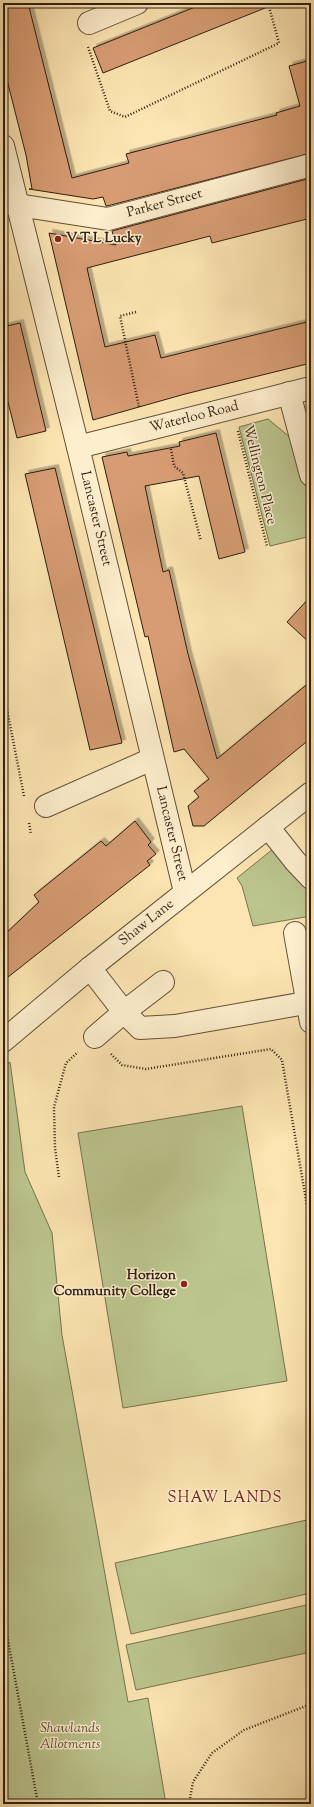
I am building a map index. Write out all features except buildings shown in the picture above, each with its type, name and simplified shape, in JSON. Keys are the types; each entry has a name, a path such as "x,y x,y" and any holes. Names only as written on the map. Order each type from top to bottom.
{"street":[{"path":"89,23 137,3"},
{"name":"Lancaster Street","path":"3,146 10,204 78,447 185,892"},
{"name":"Parker Street","path":"10,204 108,219 311,165"},
{"name":"Waterloo Road","path":"78,447 311,388"},
{"path":"289,393 311,475"},
{"path":"46,806 152,759"},
{"name":"Shaw Lane","path":"3,1041 90,968 311,793"},
{"path":"268,826 295,861 311,878"},
{"path":"90,968 124,1012 140,1028 175,1026 310,1009 295,933"},
{"path":"95,1037 124,1012 164,982"}],"path":[{"path":"89,23 85,39 110,111 125,117 279,43 268,3"},
{"path":"136,312 120,316 144,430"},
{"name":"Wellington Place","path":"232,408 267,546"},
{"path":"166,425 174,466 183,473 201,541"},
{"path":"3,689 25,803"},
{"path":"28,818 31,834"},
{"path":"59,1177 55,1148 54,1107 66,1063 95,1037 122,1065 146,1069 271,1049 282,1060 311,1229"},
{"path":"3,1613 38,1804"},
{"path":"188,1804 193,1782 212,1753 244,1730 311,1704"}],"green space":[{"path":"268,419 297,443 311,499 311,536 270,546 239,427"},
{"path":"273,849 311,888 311,916 253,926 242,886 237,878"},
{"name":"Shawlands Allotments","path":"10,1062 25,1172 52,1233 62,1335 128,1702 148,1698 166,1804 3,1804 3,1068"},
{"path":"242,1106 287,1381 123,1408 78,1133"},
{"path":"311,1519 311,1593 131,1634 115,1563"},
{"path":"311,1604 311,1652 136,1690 126,1645"}],"place":[{"name":"V T L Lucky","path":"58,239"},
{"name":"Horizon Community College","path":"184,1284"}],"district":[{"name":"SHAW LANDS","path":"225,1498"}]}
